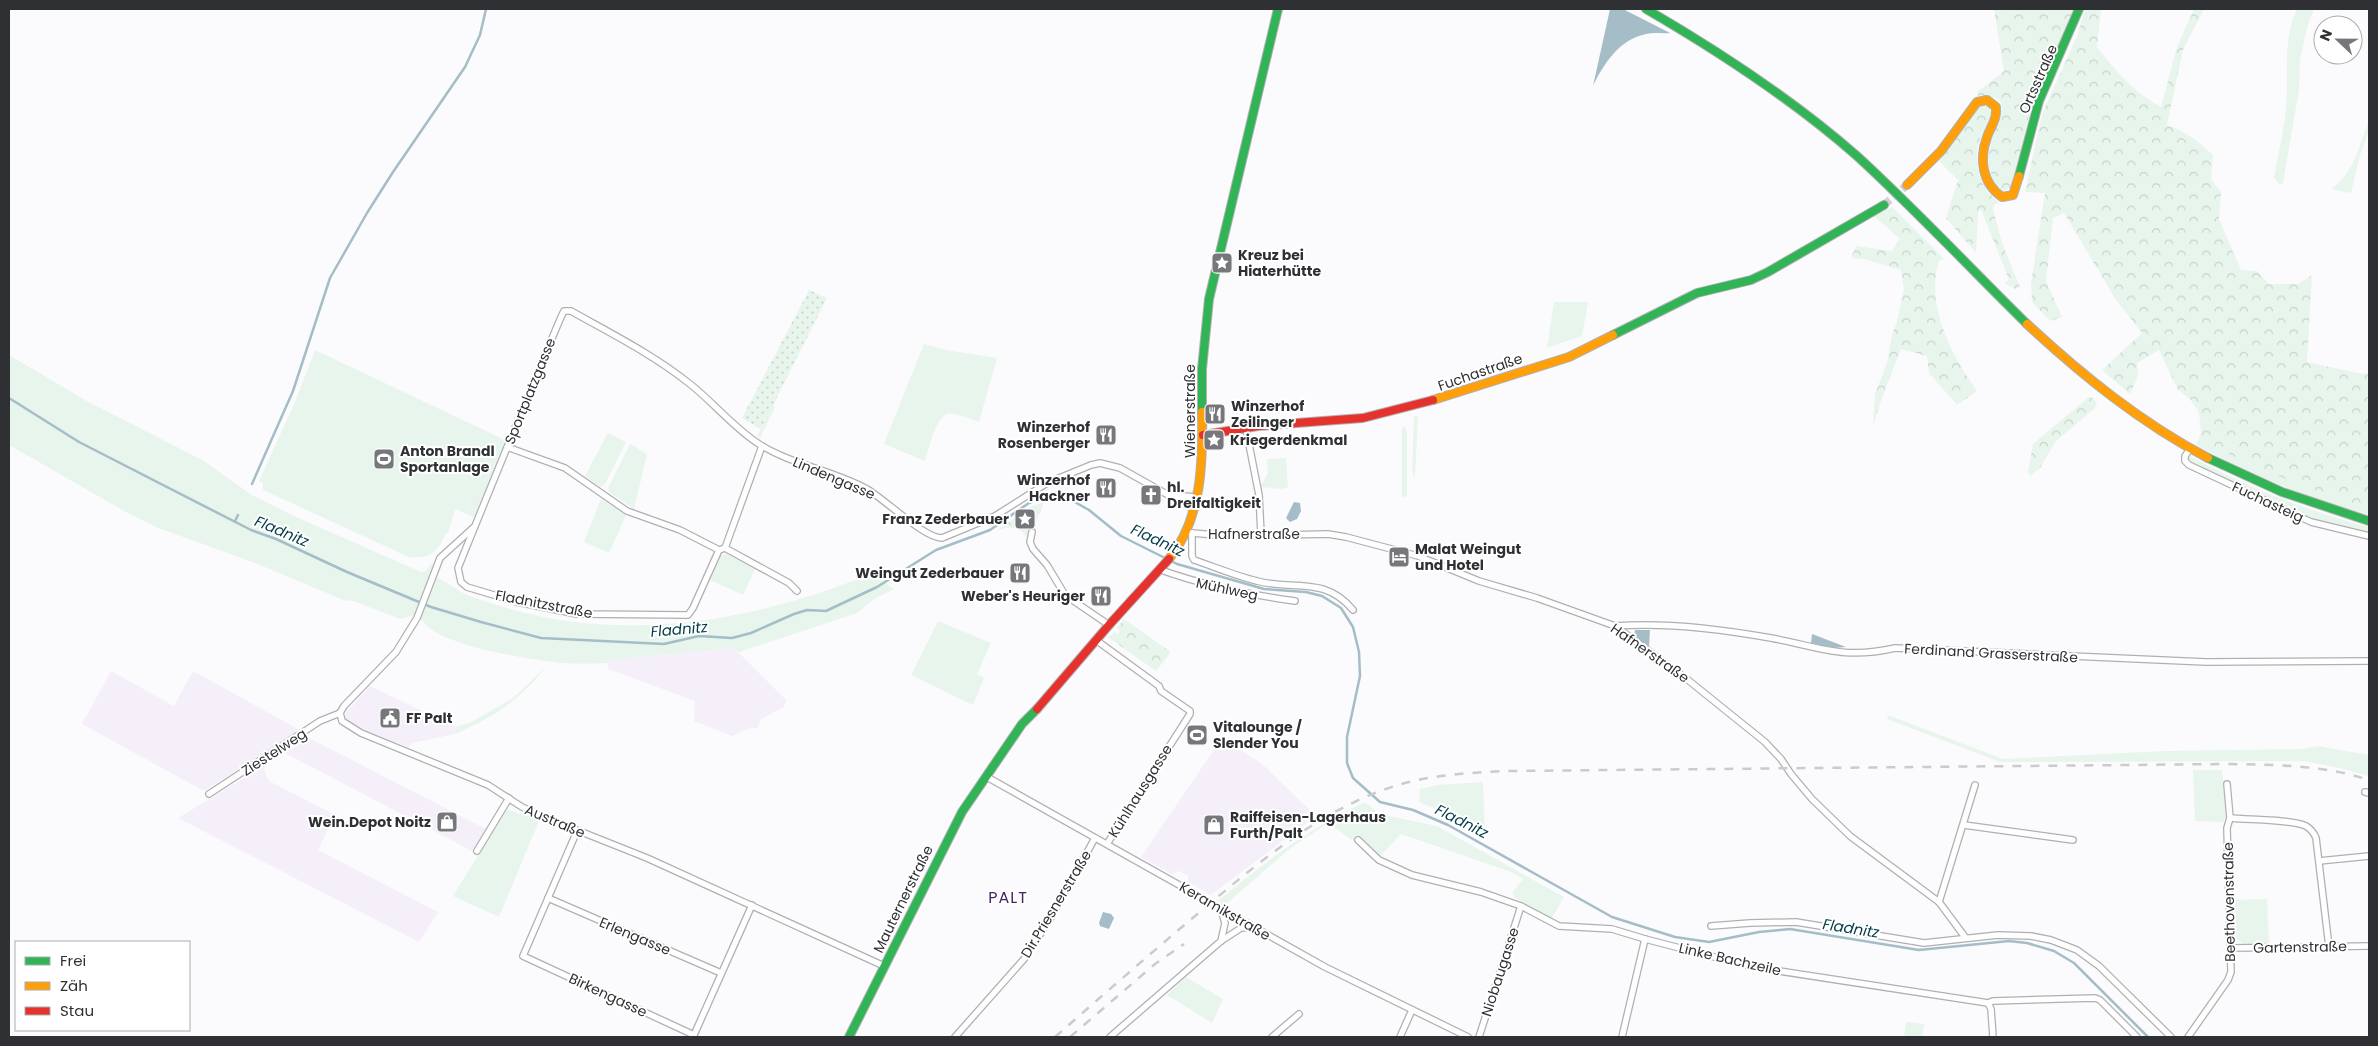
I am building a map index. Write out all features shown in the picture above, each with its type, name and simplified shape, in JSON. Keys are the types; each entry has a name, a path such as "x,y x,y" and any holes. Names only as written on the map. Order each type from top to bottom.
{"street":[{"name":"Wienerstraße","path":"987,777 1022,724 1174,554 1189,532 1203,468 1202,368 1209,299 1260,78 1278,9"},
{"path":"1646,9 1732,61 1820,125 1888,186 2023,320 2077,369 2134,413 2190,449 2273,489 2326,509 2369,521"},
{"name":"Ortsstraße","path":"1907,185 1941,151 1977,102 1987,100 1996,107 1997,115 1983,150 1982,162 1985,176 1995,193 2002,197 2013,195 2016,190 2022,160 2039,101 2072,34 2079,9"},
{"name":"Fuchastraße","path":"1203,435 1363,418 1442,398 1543,364 1568,358 1697,294 1751,280 1848,228 1884,205"},
{"name":"Lindengasse","path":"564,311 571,311 667,367 691,385 762,446 799,463 865,488 906,517 925,534 934,538 942,538 996,516 1047,483 1100,463 1120,468 1193,509"},
{"name":"Sportplatzgasse","path":"458,575 458,568 474,527 564,311"},
{"path":"1246,429 1259,495 1261,534"},
{"name":"Fladnitzstraße","path":"458,575 461,582 479,590 517,602 578,614 688,615 722,549 762,446"},
{"path":"507,447 565,468 627,511 680,530 722,549 789,583 797,591"},
{"name":"Fuchasteig","path":"2190,449 2185,456 2185,461 2189,465 2306,519 2369,536"},
{"name":"Lindengasse","path":"1170,495 1196,497"},
{"name":"Sportplatzgasse","path":"340,713 344,706 396,652 414,625 440,558 474,527"},
{"path":"1032,532 1030,542 1033,549 1047,565 1065,595 1109,625"},
{"path":"1189,532 1194,560 1257,582 1320,588 1346,602 1352,610"},
{"name":"Hafnerstraße","path":"1189,532 1228,536 1328,534 1346,537 1418,556 1479,581 1536,598 1615,626 1688,680 1765,742 1781,759 1812,799 1850,836 1939,902 1965,938"},
{"name":"Mühlweg","path":"1160,570 1190,581 1203,582 1265,597 1295,601"},
{"name":"Ferdinand Grasserstraße","path":"1615,626 1656,625 1730,632 1771,638 1846,654 1863,654 1895,648 2206,662 2369,661"},
{"name":"Kühlhausgasse","path":"1096,640 1190,711 1107,844"},
{"name":"Ziestelweg","path":"209,794 320,721 340,713"},
{"name":"Austraße","path":"340,713 342,721 361,733 461,773 500,791 522,808 648,858 884,966"},
{"name":"Keramikstraße","path":"987,777 1325,967 1468,1037"},
{"name":"Mauternerstraße","path":"849,1037 949,836 962,812 987,777"},
{"name":"Beethovenstraße","path":"2188,1037 2230,976 2231,948 2227,828 2230,818 2226,784"},
{"path":"1939,902 1975,786"},
{"path":"477,851 509,798"},
{"path":"2230,818 2306,826 2313,831 2316,838 2329,947"},
{"path":"1964,825 2073,840"},
{"path":"548,898 577,831"},
{"name":"Dir.Priesnerstraße","path":"955,1037 1024,959 1050,919 1095,838"},
{"name":"Linke Bachzeile","path":"1358,840 1379,860 1412,875 1481,892 1520,906 1559,926 1600,926 1645,939 1703,952 1753,967 1988,1003 1993,1001 2095,998 2100,1000 2136,1037"},
{"path":"2319,861 2369,856"},
{"name":"Birkengasse","path":"548,898 523,956 694,1035 721,973"},
{"name":"Erlengasse","path":"548,898 721,973"},
{"path":"721,973 752,905"},
{"name":"Niobaugasse","path":"1479,1037 1520,906"},
{"path":"1221,941 1225,923 1222,910"},
{"path":"1711,926 1786,922 1924,942 2019,935 2051,940 2070,946 2099,966 2171,1037"},
{"path":"1110,1037 1221,941 1241,928 1252,927"},
{"path":"1622,1037 1645,939"},
{"name":"Gartenstraße","path":"2231,948 2369,946"},
{"path":"1988,1003 1991,1009 1993,1037"},
{"path":"1400,1037 1412,1010"},
{"path":"1272,1037 1299,1014"},
{"path":"2126,1037 2127,1028"}],"shaded area":[{"path":"734,648 786,700 784,707 761,719 757,729 752,727 732,736 694,721 695,701 608,669 608,660"},
{"path":"111,671 174,706 193,671 300,730 204,791 82,724"},
{"path":"370,686 456,727 455,734 412,743 409,747 363,730 346,719 345,714"},
{"path":"309,738 486,829 474,852 285,753"},
{"path":"1222,738 1261,763 1316,816 1211,895 1188,882 1188,876 1179,871 1172,874 1141,857"},
{"path":"266,765 264,769 269,781 335,815 318,850 438,912 419,942 178,818"}],"green space":[{"path":"1994,9 2074,9 2067,32 2030,111 2012,187 2004,191 1992,177 1988,156 1990,141 1998,123 2002,106 1999,100 1991,96 1978,96 1977,92 2004,71"},
{"path":"2085,9 2101,9 2097,47 2133,88 2161,107 2177,47 2194,9 2204,9 2183,50 2167,125 2192,137 2213,155 2211,179 2221,192 2219,219 2241,270 2257,271 2269,284 2298,284 2312,275 2307,362 2362,374 2369,373 2369,508 2282,478 2199,438 2201,432 2199,412 2190,399 2178,390 2159,350 2137,363 2138,376 2130,394 2102,370 2142,333 2116,300 2064,213 2053,218 2046,281 2062,317 2050,321 2032,302 2031,284 2045,193 2025,192 2042,114 2077,36"},
{"path":"2297,9 2314,9 2308,24 2300,59 2299,90 2283,183 2280,185 2274,178 2286,108 2289,33"},
{"path":"1979,105 1989,107 1992,115 1983,131 1978,146 1977,164 1986,189 1999,202 1995,204 1993,209 2002,243 2020,287 2016,289 2005,284 2009,279 1981,210 1978,212 1976,253 1946,218 1958,180 1939,161"},
{"path":"2369,121 2369,130 2360,155 2351,193 2331,189 2345,176 2359,149"},
{"path":"1892,207 1944,259 1939,261 1936,278 1938,312 1950,346 1977,391 1957,405 1929,373 1927,356 1901,349 1882,398 1873,428 1875,394 1887,363 1904,289 1901,270 1864,259 1851,258 1856,246 1892,251 1900,239 1874,216"},
{"path":"809,290 827,298 761,429 742,418"},
{"path":"1554,302 1588,302 1582,336 1547,348"},
{"path":"924,344 946,350 997,358 979,422 955,414 947,414 939,422 925,461 884,444"},
{"name":"Anton Brandl Sportanlage","path":"315,350 505,440 474,517 455,509 448,533 446,533 437,549 429,555 409,557 263,490 263,483 259,481 295,402"},
{"path":"9,355 85,400 204,461 252,495 294,516 421,572 426,571 432,563 433,565 414,615 400,619 351,600 346,601 255,563 156,527 126,512 9,445"},
{"path":"2089,397 2093,398 2097,403 2095,408 2056,441 2040,468 2030,476 2028,472 2033,444"},
{"path":"773,405 775,407 760,438 757,436"},
{"path":"1414,416 1418,416 1415,477 1412,471"},
{"path":"1402,427 1405,427 1407,433 1407,496 1402,497"},
{"path":"608,433 626,442 605,484 600,487 585,476"},
{"path":"2199,438 2282,478 2369,508 2369,515 2324,502 2259,476 2196,445"},
{"path":"630,444 647,454 634,509 609,492 608,488"},
{"path":"2190,456 2233,478 2277,497 2322,514 2369,527 2369,534 2312,520 2189,464 2187,458"},
{"path":"1286,458 1288,487 1282,489 1260,487 1268,473 1267,459"},
{"path":"601,499 626,515 609,553 584,542"},
{"path":"1045,501 1028,539 1022,531 1010,527 996,531 1030,507"},
{"path":"726,554 755,569 743,595 710,580 720,556"},
{"path":"873,573 894,589 874,599 857,613 739,652 734,648 608,660 608,663 561,663 507,655 462,643 429,628 421,618 437,578 469,596 514,610 559,620 604,625 650,625 742,614 787,603"},
{"path":"1124,619 1171,652 1156,671 1109,638 1114,632 1117,634 1120,631 1117,628"},
{"path":"938,621 991,643 977,674 984,678 973,705 911,675"},
{"path":"548,665 527,688 506,706 483,721 455,734 456,727 473,721 513,698"},
{"path":"1888,715 2003,759 2165,751 2301,749 2318,746 2369,755 2368,776 2303,761 2000,762 1887,719"},
{"path":"2193,770 2222,770 2226,817 2223,822 2195,821"},
{"path":"1483,782 1485,833 1458,818 1419,802 1420,789 1438,785"},
{"path":"1365,802 1379,814 1437,826 1564,897 1552,918 1515,898 1512,893 1523,879 1511,872 1401,834 1380,856 1360,836 1356,835 1353,841 1333,826 1325,825 1288,850 1224,906 1218,901 1252,873 1307,834"},
{"path":"507,809 539,821 499,917 453,896"},
{"path":"2267,899 2269,944 2243,944 2236,938 2235,900"},
{"path":"1186,977 1223,999 1212,1023 1167,995"},
{"path":"1906,1022 1924,1024 1922,1037 1904,1037"}],"water":[{"path":"1610,9 1623,9 1670,33 1649,33 1628,41 1614,53 1602,69 1593,86"},
{"path":"1294,502 1300,503 1301,511 1297,519 1290,522 1286,518"},
{"path":"1635,630 1650,630 1649,647 1634,635"},
{"path":"1812,634 1846,647 1835,648 1811,643"},
{"path":"1103,912 1111,914 1114,918 1109,929 1100,926 1099,923"}],"waterway":[{"path":"252,484 293,391 330,278 393,172 465,67 480,35 486,9"},
{"name":"Fladnitz","path":"9,398 79,442 251,530 276,539 347,572 431,607 541,638 664,644 699,636 732,638 751,633 807,610 826,611 877,587 936,550 990,530 1029,503 1052,493 1059,493 1089,510 1121,536 1177,564 1264,589 1306,592 1322,596 1341,608 1353,627 1359,652 1360,676 1347,737 1347,763 1353,778 1380,802 1413,810 1448,825 1612,917 1675,937 1709,942 1759,932 1790,929 1919,950 2009,941 2027,943 2054,951 2074,963 2148,1037"},
{"path":"235,521 238,515"}],"tunnel":[{"path":"1884,205 1907,185"}],"railway":[{"path":"1055,1037 1201,911 1287,842 1333,813 1358,800 1413,781 1460,774 1507,771 2229,764 2318,769 2335,771 2369,780"},
{"path":"1070,1037 1155,964 1184,944"}],"traffic: fast":[{"path":"1202,412 1202,369 1209,299 1278,9"},
{"path":"1646,9 1755,77 1832,135 1900,197 2027,324"},
{"path":"2019,176 2039,101 2079,9"},
{"path":"1613,335 1697,293 1751,280 1768,272 1884,205"},
{"path":"2208,458 2282,492 2369,521"},
{"path":"849,1037 962,812 1022,724 1037,709"}],"traffic: slow":[{"path":"1907,185 1941,151 1977,102 1987,100 1996,107 1996,115 1987,137 1983,154 1986,178 2002,197 2013,195 2019,176"},
{"path":"2027,324 2069,362 2113,397 2159,429 2208,458"},
{"path":"1433,400 1569,357 1613,335"},
{"path":"1169,559 1180,543 1194,508 1201,470 1202,412"}],"traffic: jam":[{"path":"1203,435 1258,426 1363,418 1433,400"},
{"path":"1037,709 1169,559"}],"place":[{"name":"Kreuz bei Hiaterhütte","path":"1222,263"},
{"name":"Winzerhof Zeilinger","path":"1215,414"},
{"name":"Winzerhof Rosenberger","path":"1106,435"},
{"name":"Kriegerdenkmal","path":"1214,440"},
{"name":"Anton Brandl Sportanlage","path":"384,459"},
{"name":"Winzerhof Hackner","path":"1106,488"},
{"name":"hl. Dreifaltigkeit","path":"1151,495"},
{"name":"Franz Zederbauer","path":"1025,519"},
{"name":"Malat Weingut und Hotel","path":"1399,557"},
{"name":"Weingut Zederbauer","path":"1020,573"},
{"name":"Weber's Heuriger","path":"1101,596"},
{"name":"FF Palt","path":"390,718"},
{"name":"Vitalounge / Slender You","path":"1197,735"},
{"name":"Wein.Depot Noitz","path":"447,822"},
{"name":"Raiffeisen-Lagerhaus Furth/Palt","path":"1214,825"}],"district":[{"name":"PALT","path":"1008,897"}]}
